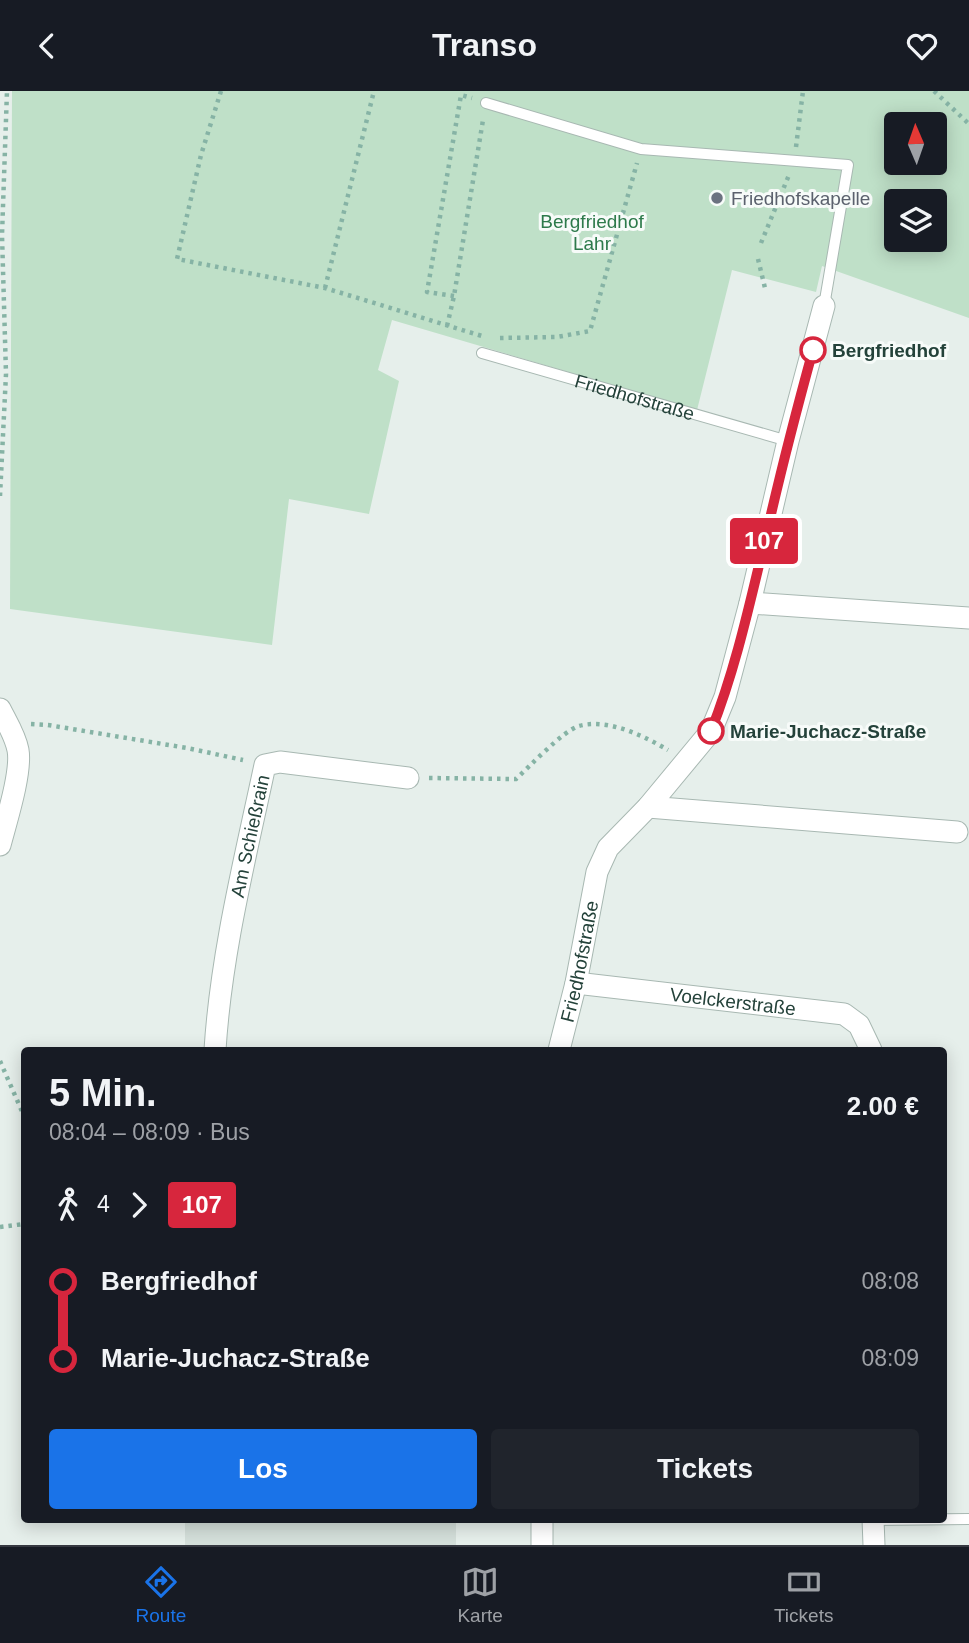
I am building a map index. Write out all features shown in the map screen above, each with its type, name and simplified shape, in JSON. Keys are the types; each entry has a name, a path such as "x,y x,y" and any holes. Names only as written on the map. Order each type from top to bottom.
{"street":[{"name":"Friedhofstraße","path":"560,1047 576,983 597,872 608,848 687,762 711,731 720,708 750,603 788,441 824,306"},
{"path":"750,603 969,618"},
{"path":"0,845 19,753 5,716"},
{"name":"Am Schießrain","path":"215,1047 217,1014 237,893 265,765 280,762 408,778"},
{"path":"648,807 957,832"},
{"name":"Voelckerstraße","path":"576,983 844,1014 859,1025 870,1047"},
{"path":"542,1523 542,1545"},
{"path":"873,1523 874,1545"}],"lane":[{"path":"486,103 641,149 848,165 824,306"},
{"name":"Friedhofstraße","path":"482,353 788,441"},
{"path":"947,1519 969,1519"}],"path":[{"path":"0,496 6,374 2,235 7,91"},
{"path":"221,91 201,155 177,258 325,288 492,339 557,337 590,331 641,149"},
{"path":"325,288 374,91"},
{"path":"934,91 969,124"},
{"path":"447,326 454,296 486,103 461,95 427,292 454,296"},
{"path":"758,259 765,288"},
{"path":"5,716 187,748 265,765"},
{"path":"408,778 516,779 568,732 578,726 598,724 618,727 654,742 687,762"},
{"path":"0,1061 21,1109"},
{"path":"0,1227 21,1224"}],"shaded area":[{"path":"185,1523 456,1523 456,1545 185,1545"}],"green space":[{"name":"Bergfriedhof Lahr","path":"12,91 969,91 969,318 822,266 816,292 732,270 697,410 392,320 378,370 399,381 369,514 289,499 272,645 10,609"}],"bus line":[{"name":"107","path":"711,731 725,697 738,650 788,441 813,350"}],"place":[{"name":"Friedhofskapelle","path":"717,198"},
{"name":"Bergfriedhof","path":"813,350"},
{"name":"Marie-Juchacz-Straße","path":"711,731"}]}
